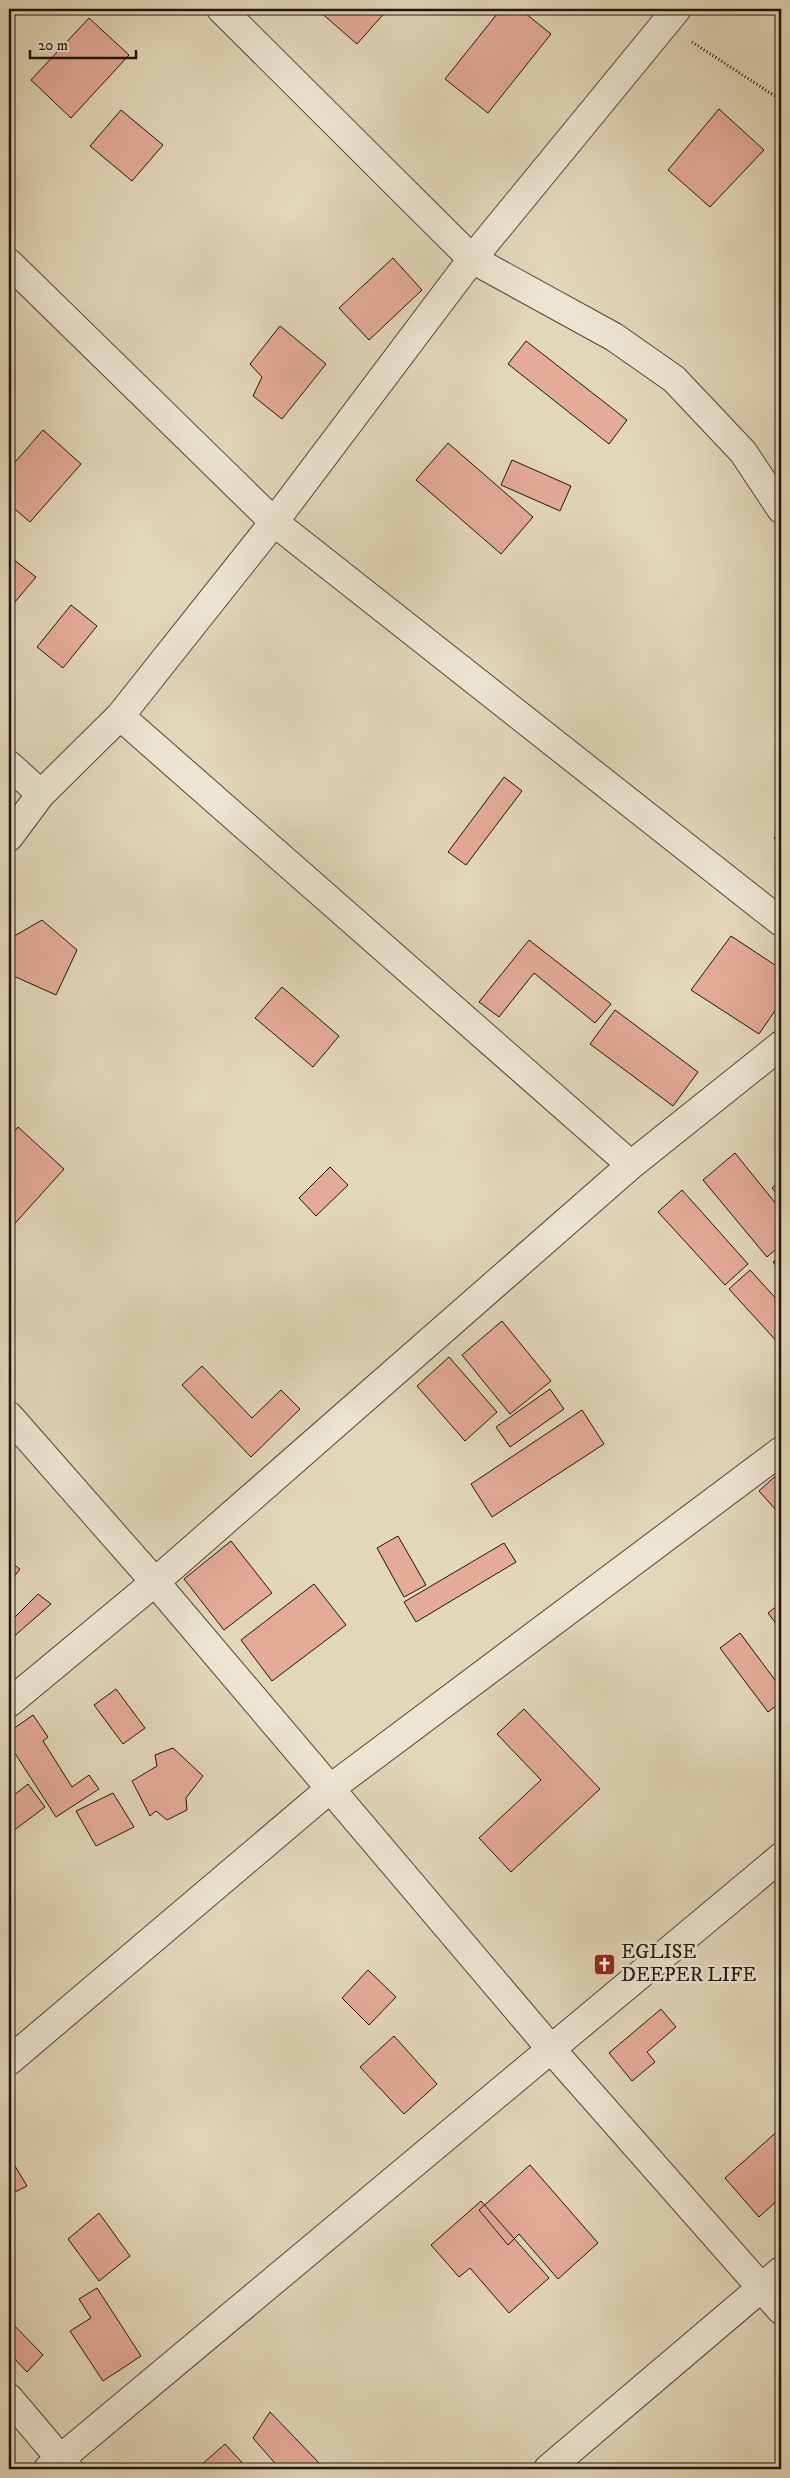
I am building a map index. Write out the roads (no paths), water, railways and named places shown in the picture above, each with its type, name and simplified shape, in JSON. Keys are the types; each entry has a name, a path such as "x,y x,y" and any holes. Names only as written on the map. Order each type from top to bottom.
{"street":[{"path":"221,9 472,259 614,337 674,379 743,452 781,509"},
{"path":"9,837 41,794 120,716 274,522 472,259 670,16"},
{"path":"9,263 274,522 781,922"},
{"path":"120,716 631,1165"},
{"path":"9,765 41,794"},
{"path":"9,1703 155,1582 631,1165 781,1045"},
{"path":"9,1416 155,1582 552,2049 772,2279 781,2310"},
{"path":"9,2061 331,1788 781,1451"},
{"path":"9,2398 59,2466 781,1857"},
{"path":"548,2469 772,2279"}],"place":[{"name":"EGLISE DEEPER LIFE","path":"605,1964"}]}
